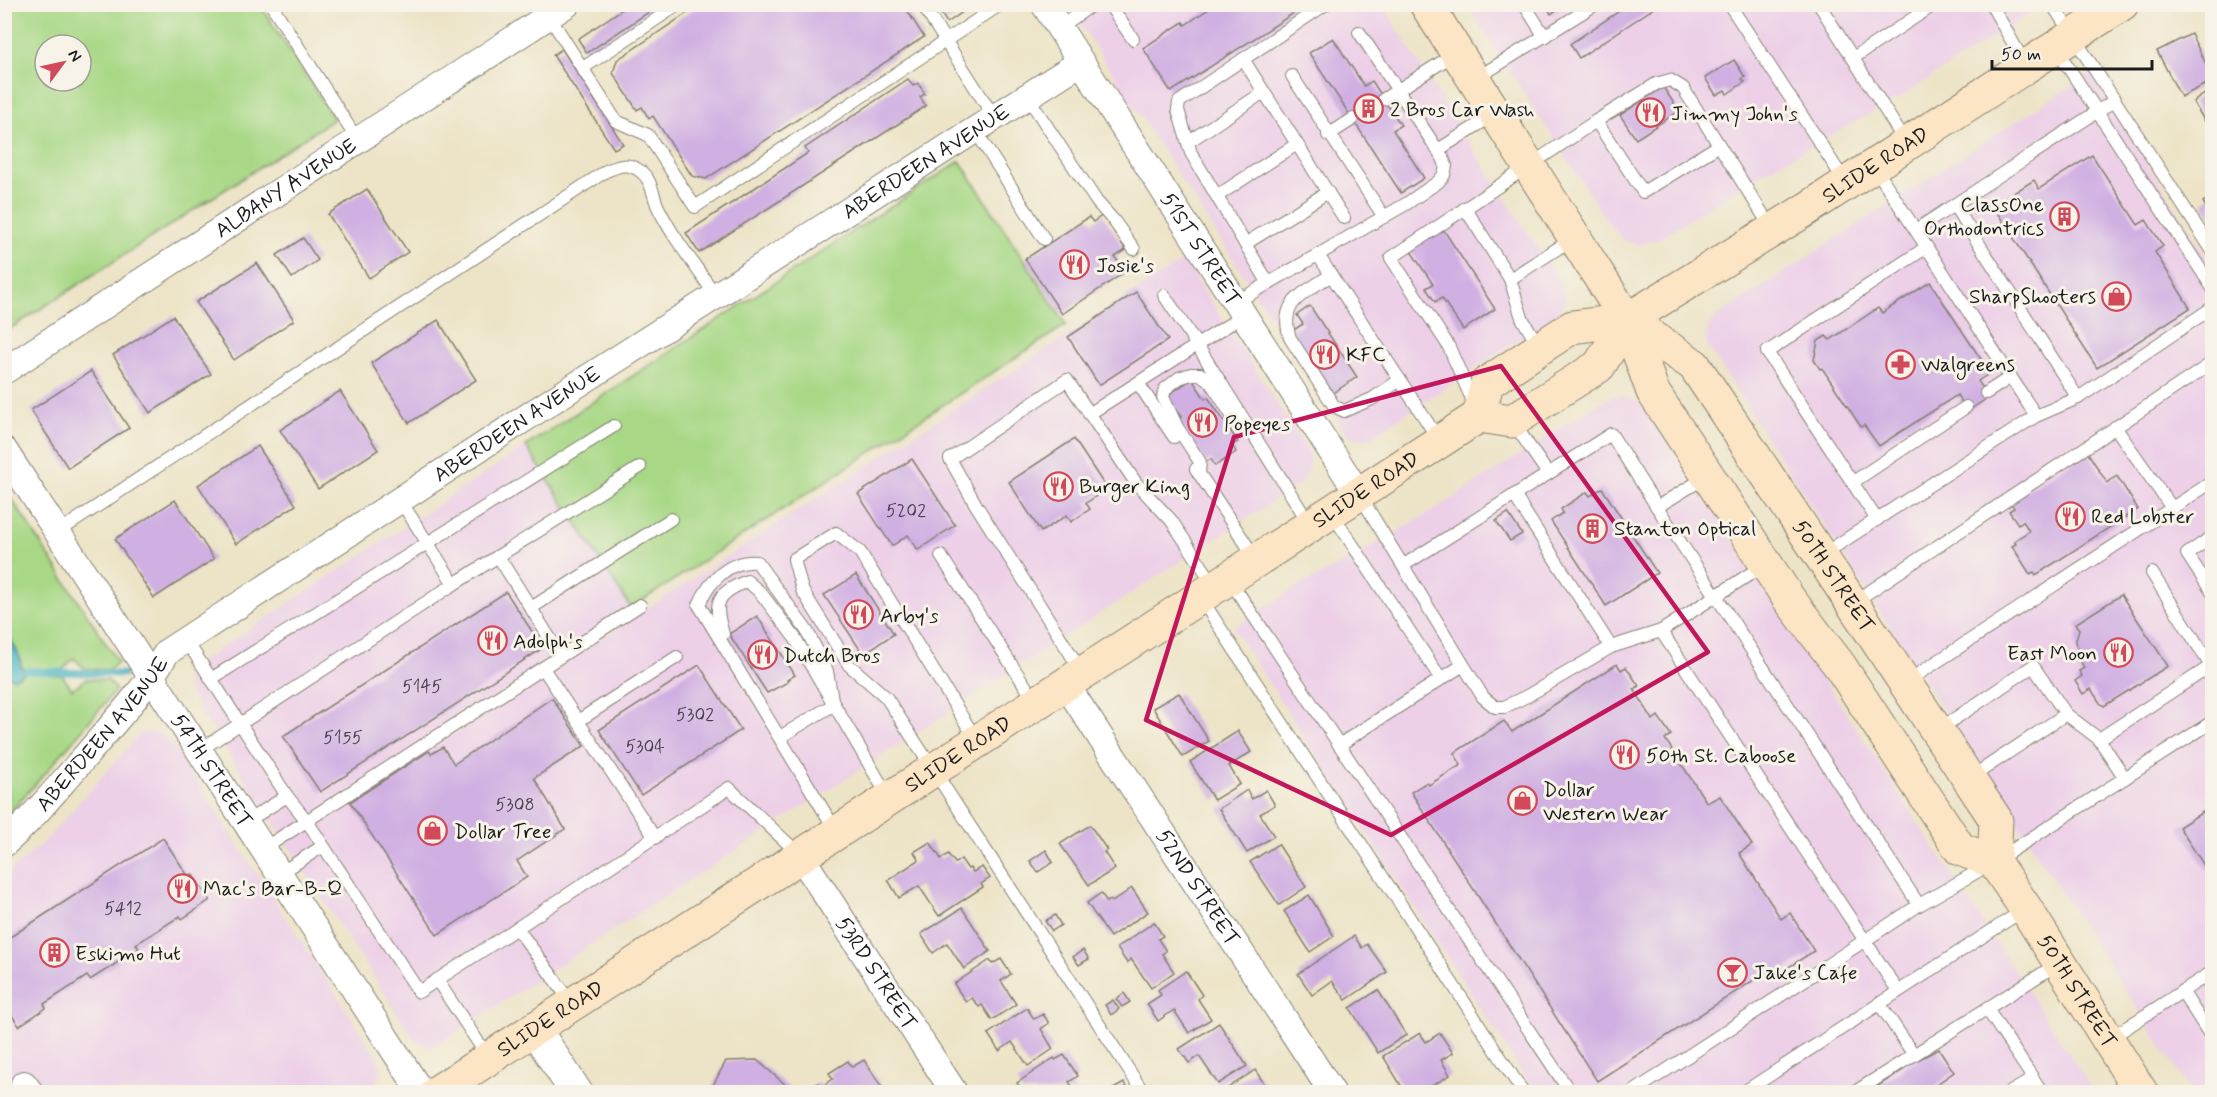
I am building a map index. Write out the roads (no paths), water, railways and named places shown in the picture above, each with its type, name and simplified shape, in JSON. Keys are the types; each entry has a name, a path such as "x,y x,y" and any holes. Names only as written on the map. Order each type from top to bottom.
{"main road":[{"name":"SLIDE ROAD","path":"437,1092 1320,517 1479,416 1487,383 1572,327 1627,320 1846,184 2122,4"},
{"name":"50TH STREET","path":"1434,11 1457,52 1627,320 1653,392 1789,599 1840,666 1960,849 1994,862 2141,1092"},
{"name":"SLIDE ROAD","path":"1512,421 1599,366 1627,320"},
{"name":"50TH STREET","path":"1627,320 1694,365 1996,820 1994,862"},
{"path":"1479,416 1512,421"}],"street":[{"name":"51ST STREET","path":"1044,4 1358,493"},
{"name":"ALBANY AVENUE","path":"4,371 558,10"},
{"name":"ABERDEEN AVENUE","path":"4,844 35,814 152,677 167,652 1081,62"},
{"name":"54TH STREET","path":"4,450 421,1092"},
{"name":"52ND STREET","path":"1074,678 1332,1092"},
{"name":"53RD STREET","path":"800,855 954,1092"},
{"path":"534,1028 576,1092"}],"lane":[{"path":"271,4 358,141"},
{"path":"583,68 679,4"},
{"path":"922,4 946,41 985,124 1044,239"},
{"path":"558,10 583,68 616,121 648,135 695,207 1001,4"},
{"path":"1059,28 1093,4"},
{"path":"1109,4 1133,39"},
{"path":"1269,284 1191,153 1178,110 1179,102 1326,4"},
{"path":"1524,4 1545,37"},
{"path":"1475,79 1596,4"},
{"path":"1729,4 1846,184"},
{"path":"1818,4 1907,144"},
{"path":"1853,58 1935,4"},
{"path":"1991,4 2027,67"},
{"path":"2052,4 2065,43 2098,112 2212,284"},
{"path":"1089,414 1197,345 1269,284 1384,217 1438,182 1444,175 1446,166 1438,150 1359,32"},
{"path":"2065,43 2115,100 2212,250"},
{"path":"1384,99 1457,52"},
{"path":"1243,59 1344,218"},
{"path":"1292,76 1328,135 1384,217"},
{"path":"1479,416 1448,345 1391,258 1596,121 1656,84 1670,80 1683,88 1773,230"},
{"path":"1188,142 1264,92"},
{"path":"1027,96 1097,202 1134,249"},
{"path":"1916,231 2115,100"},
{"path":"1438,150 1496,113"},
{"path":"1328,135 1353,119"},
{"path":"1596,121 1643,192 1719,146"},
{"path":"1216,196 1297,144"},
{"path":"58,532 606,171 618,166 628,165 638,169 646,176 663,215 716,296"},
{"path":"1874,166 2036,416"},
{"path":"2151,193 2168,181"},
{"path":"1245,244 1328,192"},
{"path":"1954,205 2078,398"},
{"path":"1465,208 1510,279 1522,318 1540,348"},
{"path":"1510,279 1575,238"},
{"path":"1876,520 1767,352 1927,247"},
{"path":"1318,255 1440,441"},
{"path":"1331,275 1294,300 1288,308 1286,327 1290,338 1334,406 1344,411 1372,399 1400,380"},
{"path":"1164,295 1256,438 1320,517 1441,679"},
{"path":"1821,555 2036,416 2078,398 2212,308"},
{"path":"1853,603 2212,363"},
{"path":"1199,474 1200,462 1177,427 1163,397 1165,389 1179,378 1200,374 1210,381 1238,425 1256,438"},
{"path":"1986,393 2011,377"},
{"path":"1074,678 950,459 1067,381 1136,483 1171,520 1214,586 1523,1092"},
{"path":"1138,383 1256,559"},
{"path":"1853,482 1966,407"},
{"path":"1512,421 1548,474"},
{"path":"211,679 614,426"},
{"path":"2115,427 2172,508"},
{"path":"1404,565 1611,434 1919,905"},
{"path":"200,750 454,584 640,467"},
{"path":"1658,507 1708,475"},
{"path":"1905,682 2212,482"},
{"path":"1358,493 1483,697 1495,707 1504,707 1527,696 1611,647 1661,631 1766,563"},
{"path":"1514,495 1611,647"},
{"path":"400,500 454,584"},
{"path":"531,608 671,519"},
{"path":"976,741 860,552 836,533 795,559 801,590 849,665 886,697 1143,1092"},
{"path":"2212,537 2187,554 2212,592"},
{"path":"498,556 561,656"},
{"path":"941,556 1036,702"},
{"path":"833,705 827,671 807,632 756,562 744,561 723,572 705,590 699,605 837,831"},
{"path":"2099,739 2211,666 2152,573"},
{"path":"768,717 770,709 723,635 716,613 718,599 729,588 747,581 760,592 795,638 889,798"},
{"path":"1214,586 1339,745 1570,1092"},
{"path":"263,849 640,605"},
{"path":"1661,631 1898,992"},
{"path":"186,640 287,796 307,821 419,992 729,788 800,855"},
{"path":"578,721 677,657"},
{"path":"1339,745 1464,665"},
{"path":"1937,730 2033,666 2066,714 2099,739 2125,778"},
{"path":"543,668 655,838"},
{"path":"780,737 833,705"},
{"path":"1970,778 2066,714"},
{"path":"1633,1092 1919,905 1994,862 2212,722"},
{"path":"246,822 287,796"},
{"path":"279,874 323,846"},
{"path":"1744,1092 2026,909"},
{"path":"517,928 572,1003"},
{"path":"1855,1092 2060,963"},
{"path":"2108,1040 2212,972"},
{"path":"437,980 489,1058"},
{"path":"2182,991 2212,1038"},
{"path":"1879,1003 1914,1055"},
{"path":"1987,1009 2042,1092"},
{"path":"2011,1092 2033,1079"}],"water":[{"path":"4,626 20,657 21,667 28,671 14,679 5,675"}],"waterway":[{"path":"28,671 123,674"}],"place":[{"name":"2 Bros Car Wash","path":"1369,109"},
{"name":"Jimmy John's","path":"1650,113"},
{"name":"ClassOne Orthodontrics","path":"2065,216"},
{"name":"Josie's","path":"1075,265"},
{"name":"SharpShooters","path":"2117,296"},
{"name":"KFC","path":"1325,354"},
{"name":"Walgreens","path":"1900,364"},
{"name":"Popeyes","path":"1203,423"},
{"name":"Burger King","path":"1058,486"},
{"name":"Red Lobster","path":"2070,516"},
{"name":"Stanton Optical","path":"1593,528"},
{"name":"Arby's","path":"859,615"},
{"name":"Adolph's","path":"492,641"},
{"name":"East Moon","path":"2118,653"},
{"name":"Dutch Bros","path":"762,655"},
{"name":"50th St. Caboose","path":"1625,755"},
{"name":"Dollar Western Wear","path":"1522,801"},
{"name":"Dollar Tree","path":"433,831"},
{"name":"Mac's Bar-B-Q","path":"182,888"},
{"name":"Eskimo Hut","path":"54,953"},
{"name":"Jake's Cafe","path":"1732,972"}]}
